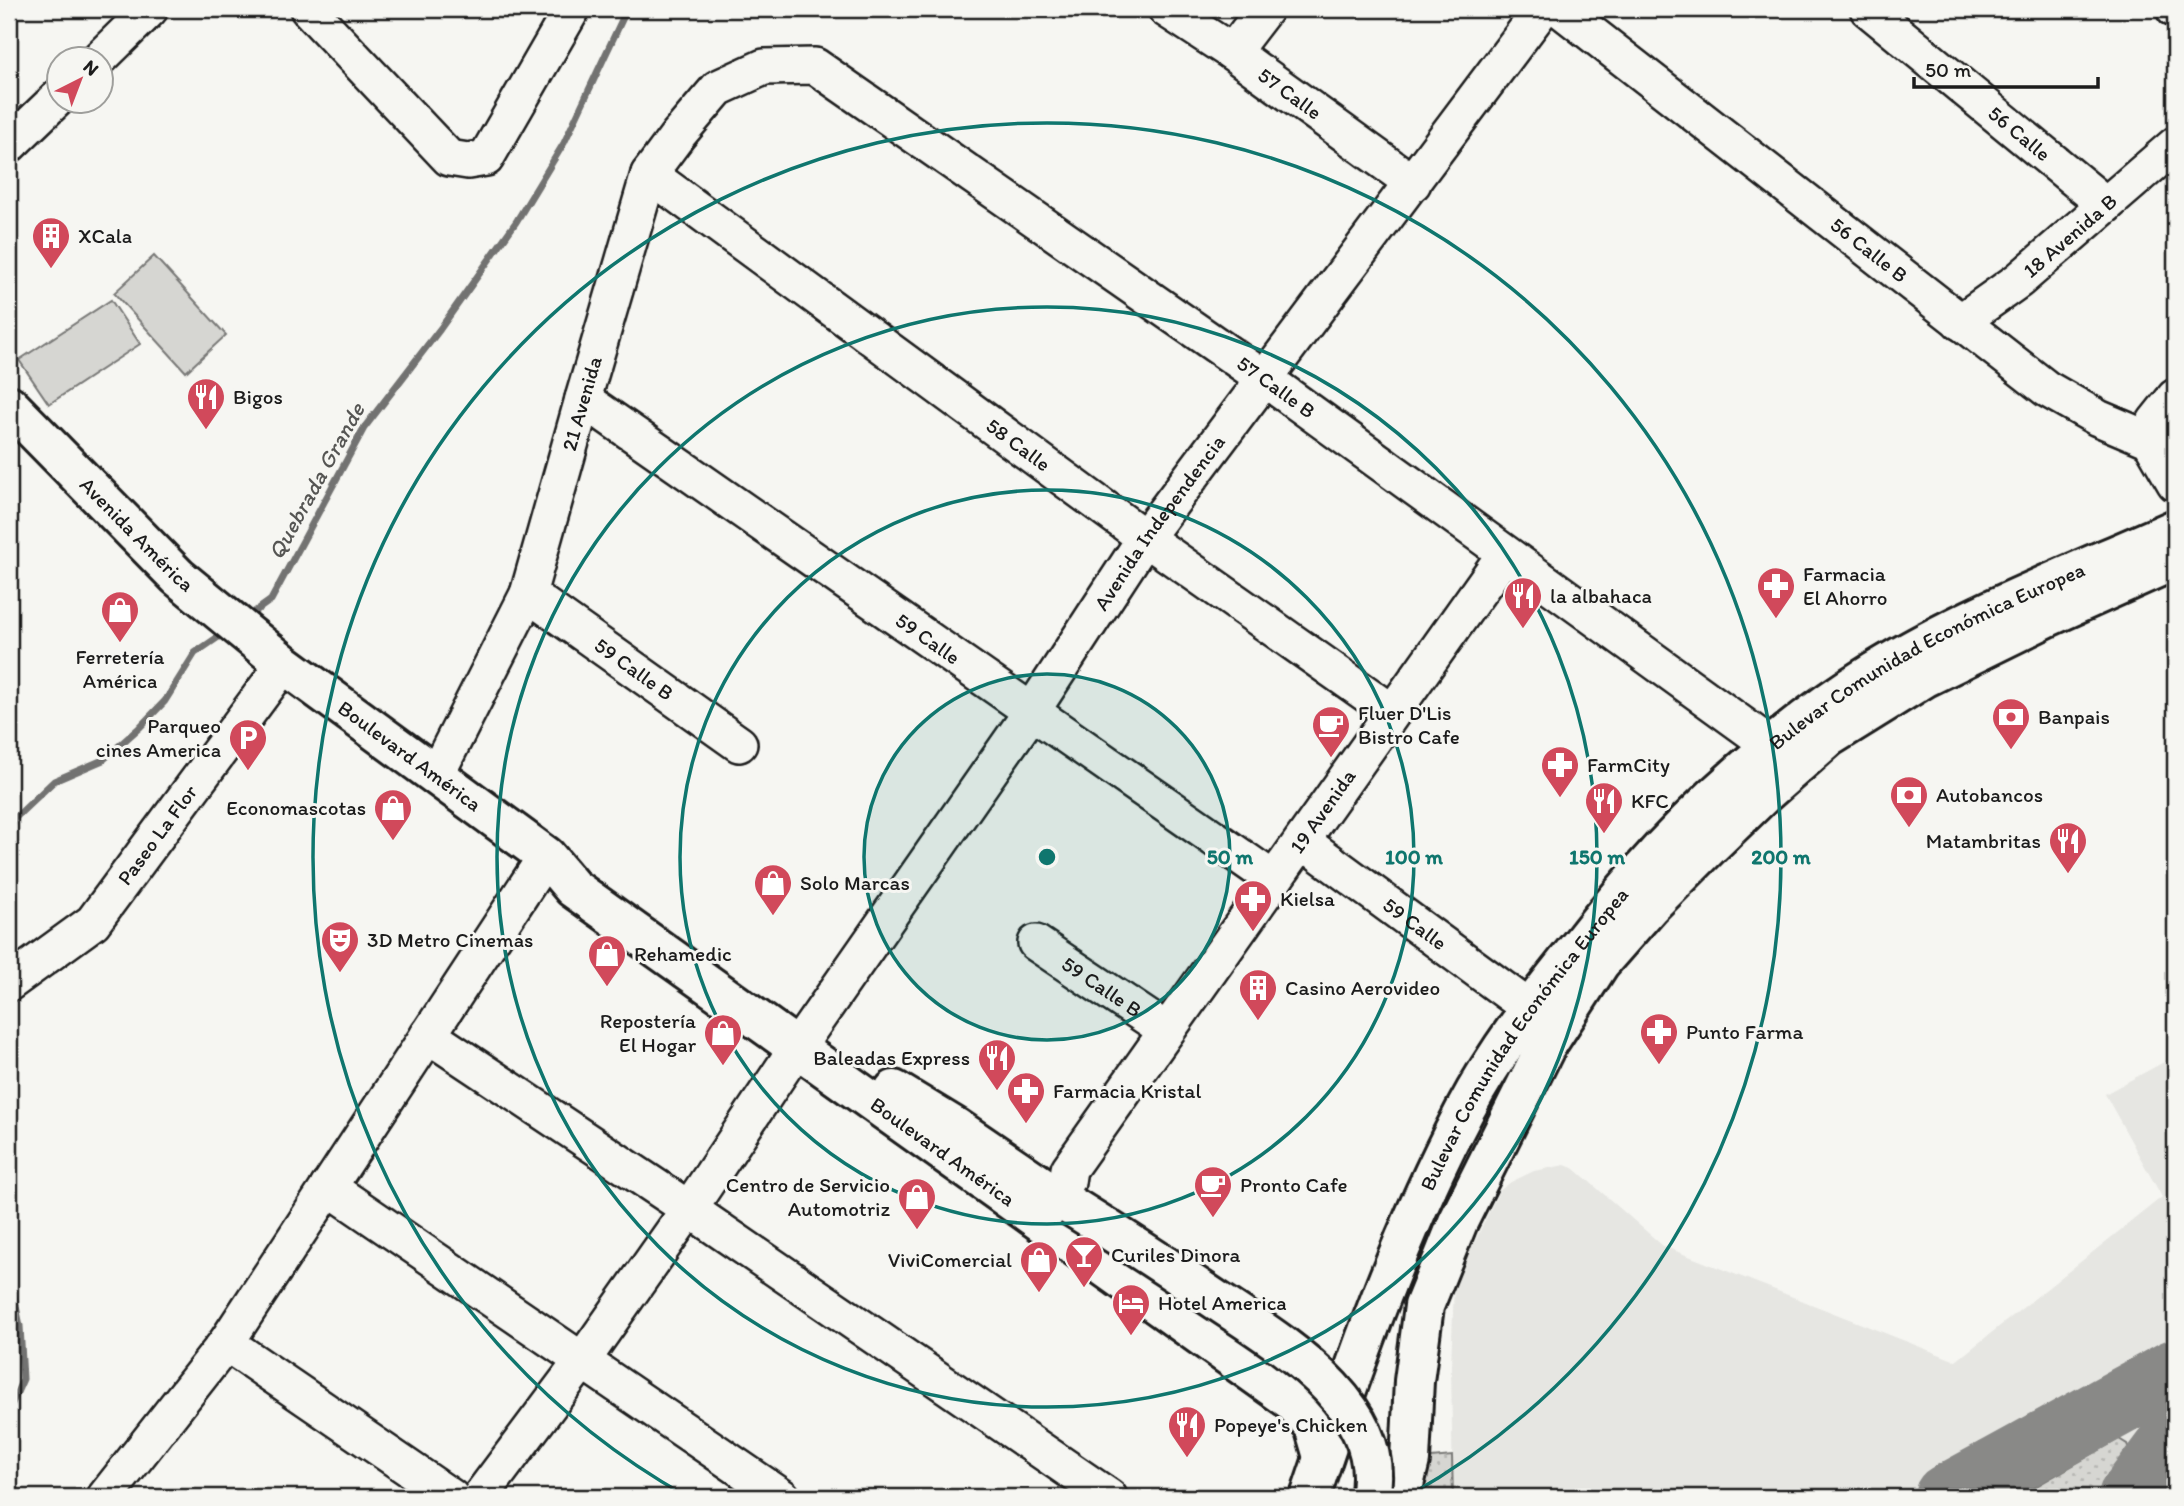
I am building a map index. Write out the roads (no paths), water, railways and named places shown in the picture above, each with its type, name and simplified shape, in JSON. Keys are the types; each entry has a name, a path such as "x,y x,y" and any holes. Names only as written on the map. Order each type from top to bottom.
{"main road":[{"name":"Avenida América","path":"9,405 178,577 278,659"},
{"name":"Bulevar Comunidad Económica Europea","path":"1315,1485 1351,1373 1435,1170 1466,1108 1528,1009 1637,875 1713,798 1773,747 1874,673 1943,635 2175,529"},
{"name":"Bulevar Comunidad Económica Europea","path":"1401,1497 1410,1460 1414,1381 1424,1306 1458,1222 1545,1048 1601,964 1650,906 1709,846 1829,737 1924,677 2175,560"},
{"name":"Boulevard América","path":"278,659 546,856 573,888 804,1040 1292,1401 1314,1426 1315,1485"},
{"name":"Boulevard América","path":"804,1040 883,1083 923,1119 1254,1353 1281,1368 1324,1376 1351,1373"},
{"path":"883,1083 1029,1177 1068,1192 1149,1255 1304,1360 1337,1395 1365,1436 1373,1481 1370,1497"}],"street":[{"path":"308,9 449,158 468,160 486,158 559,15"},
{"name":"57 Calle","path":"1166,9 1232,52 1413,183"},
{"path":"1232,52 1265,9"},
{"name":"Avenida Independencia","path":"480,1497 582,1361 689,1209 1032,711 1146,538 1542,9"},
{"name":"56 Calle B","path":"1560,9 2047,389 2098,418 2150,440"},
{"name":"56 Calle","path":"1868,9 2106,205"},
{"path":"111,46 148,10"},
{"name":"57 Calle B","path":"764,67 815,66 1265,379 1773,747"},
{"name":"21 Avenida","path":"436,775 528,594 649,174 718,88 764,67"},
{"path":"9,145 46,109"},
{"name":"18 Avenida B","path":"1960,322 2019,281 2175,145"},
{"name":"58 Calle","path":"649,174 1146,538 1392,712"},
{"path":"2175,397 2155,422 2150,440 2175,483"},
{"name":"59 Calle","path":"583,399 1274,880"},
{"name":"19 Avenida","path":"1068,1192 1166,1030 1505,554"},
{"name":"59 Calle B","path":"528,594 739,744"},
{"name":"Paseo La Flor","path":"14,979 93,922 278,659"},
{"name":"59 Calle","path":"1302,841 1528,1009"},
{"path":"105,1497 226,1343 546,856"},
{"name":"59 Calle B","path":"1036,943 1166,1030"},
{"path":"428,1035 689,1209 1109,1497"},
{"path":"328,1187 770,1494"},
{"path":"226,1343 451,1497"}],"waterway":[{"name":"Quebrada Grande","path":"246,618 271,600 364,428 440,329 516,222 564,143 627,9"},
{"name":"Quebrada Grande","path":"9,832 14,819 54,781 103,760 139,728 165,701 195,653 227,631"},
{"name":"Quebrada Grande","path":"9,1272 20,1326 23,1379 9,1410"}],"place":[{"name":"XCala","path":"51,270"},
{"name":"Bigos","path":"206,431"},
{"name":"Farmacia El Ahorro","path":"1776,620"},
{"name":"la albahaca","path":"1523,630"},
{"name":"Ferretería América","path":"120,644"},
{"name":"Banpais","path":"2011,751"},
{"name":"Fluer D'Lis Bistro Cafe","path":"1331,759"},
{"name":"Parqueo cines America","path":"248,772"},
{"name":"FarmCity","path":"1560,799"},
{"name":"Autobancos","path":"1909,829"},
{"name":"KFC","path":"1604,835"},
{"name":"Economascotas","path":"393,842"},
{"name":"Matambritas","path":"2068,875"},
{"name":"Solo Marcas","path":"773,917"},
{"name":"Kielsa","path":"1253,933"},
{"name":"3D Metro Cinemas","path":"340,974"},
{"name":"Rehamedic","path":"607,988"},
{"name":"Casino Aerovideo","path":"1258,1022"},
{"name":"Punto Farma","path":"1659,1066"},
{"name":"Repostería El Hogar","path":"723,1067"},
{"name":"Baleadas Express","path":"997,1092"},
{"name":"Farmacia Kristal","path":"1026,1125"},
{"name":"Pronto Cafe","path":"1213,1219"},
{"name":"Centro de Servicio Automotriz","path":"917,1231"},
{"name":"Curiles Dinora","path":"1084,1289"},
{"name":"ViviComercial","path":"1039,1294"},
{"name":"Hotel America","path":"1131,1337"},
{"name":"Popeye's Chicken","path":"1187,1459"}]}
